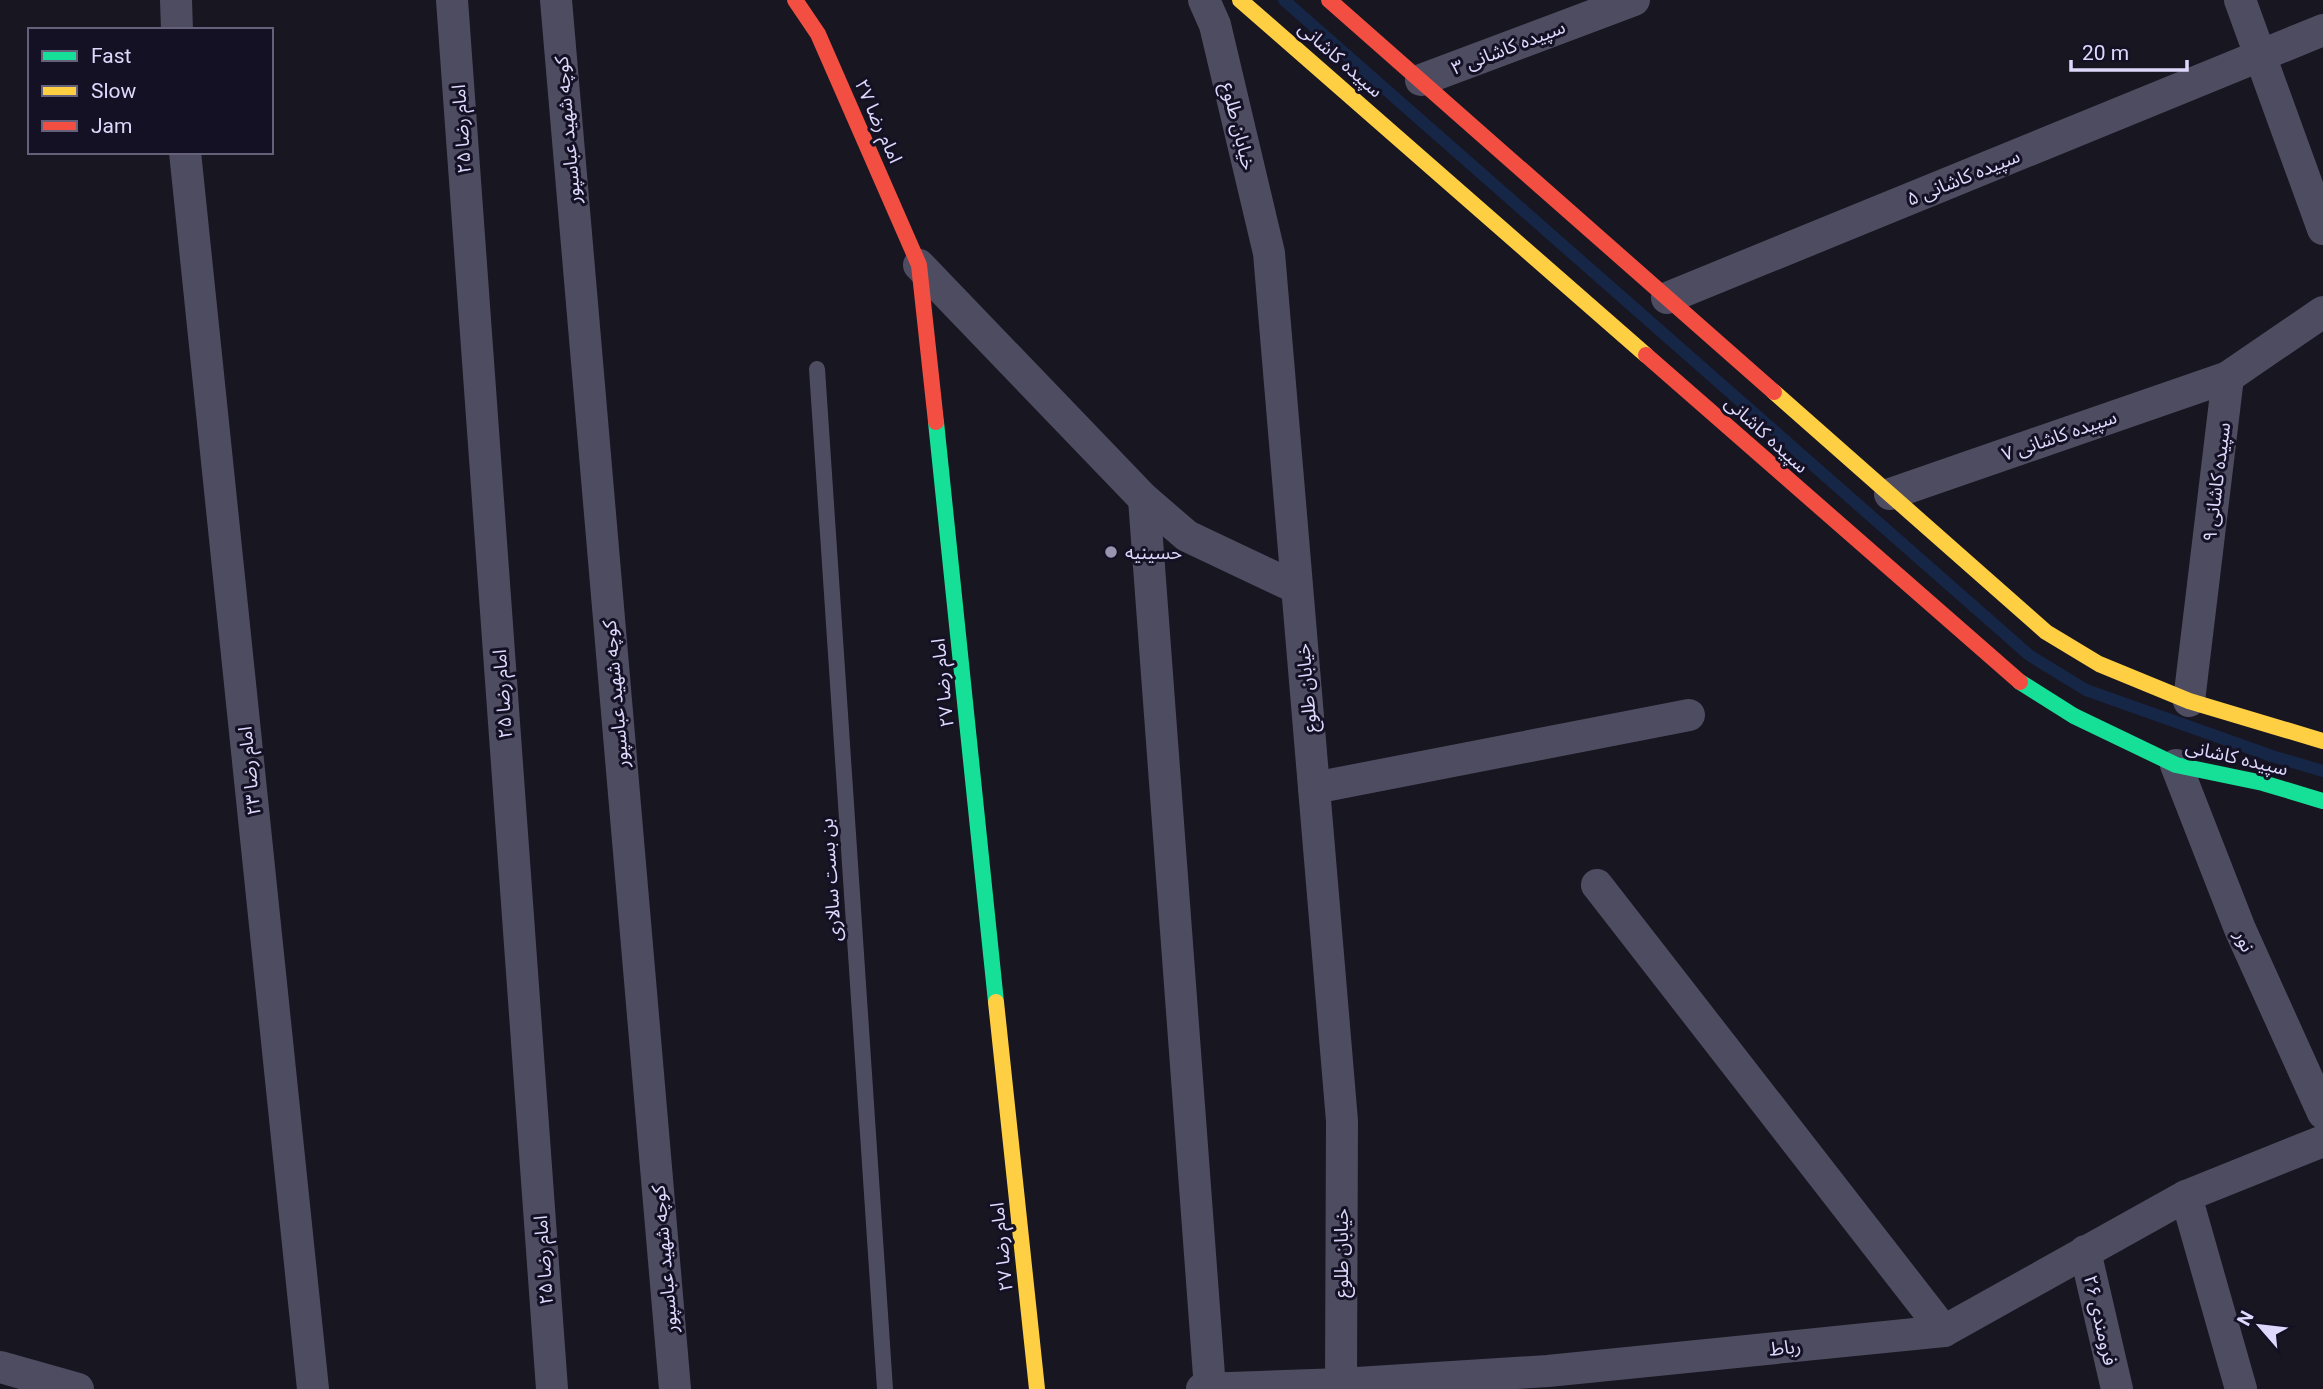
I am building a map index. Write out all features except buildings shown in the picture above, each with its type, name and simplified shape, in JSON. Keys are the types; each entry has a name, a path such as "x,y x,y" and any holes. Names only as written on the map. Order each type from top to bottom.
{"street":[{"path":"176,0 177,28"},
{"name":"امام رضا ۲۵","path":"452,0 552,1389"},
{"name":"کوچه شهید عباسپور","path":"556,0 675,1389"},
{"name":"امام رضا ۲۷","path":"795,0 818,34 919,265 1037,1389"},
{"name":"خیابان طلوع","path":"1204,0 1214,24 1269,253 1342,1121 1341,1384"},
{"name":"سپیده کاشانی","path":"1240,0 2013,678 2074,716 2176,765 2263,783 2323,801"},
{"name":"سپیده کاشانی","path":"1329,0 2046,632 2099,664 2189,701 2323,741"},
{"name":"سپیده کاشانی ۳","path":"1421,80 1634,0"},
{"path":"2239,0 2323,229"},
{"name":"سپیده کاشانی ۵","path":"1667,298 2323,30"},
{"name":"امام رضا ۲۳","path":"185,154 313,1389"},
{"path":"919,265 1144,499 1187,536 1297,588"},
{"path":"2228,377 2323,312"},
{"name":"سپیده کاشانی ۷","path":"1890,494 2228,377"},
{"name":"سپیده کاشانی ۹","path":"2189,701 2228,377"},
{"path":"1144,499 1210,1389"},
{"path":"1314,789 1689,715"},
{"name":"نور","path":"2176,765 2240,929 2323,1113"},
{"path":"1597,885 1944,1331"},
{"name":"رباط","path":"1202,1389 1341,1384 1548,1371 1944,1331 2186,1196 2323,1141"},
{"path":"2186,1196 2241,1389"},
{"name":"فرومندی ۲۶","path":"2085,1251 2117,1389"},
{"path":"0,1367 78,1389"}],"lane":[{"name":"بن بست سالاری","path":"817,369 886,1389"}],"waterway":[{"path":"1284,0 2029,655 2086,690 2272,756 2323,771"}],"traffic: fast":[{"path":"936,422 996,1002"},
{"path":"2020,682 2074,716 2176,765 2263,783 2323,801"}],"traffic: slow":[{"path":"1240,0 1646,355"},
{"path":"1774,392 2046,632 2099,664 2189,701 2323,741"},
{"path":"996,1002 1037,1389"}],"traffic: jam":[{"path":"795,0 818,34 919,265 936,422"},
{"path":"1329,0 1774,392"},
{"path":"1646,355 2020,682"}],"place":[{"name":"حسینیه","path":"1111,552"}]}
